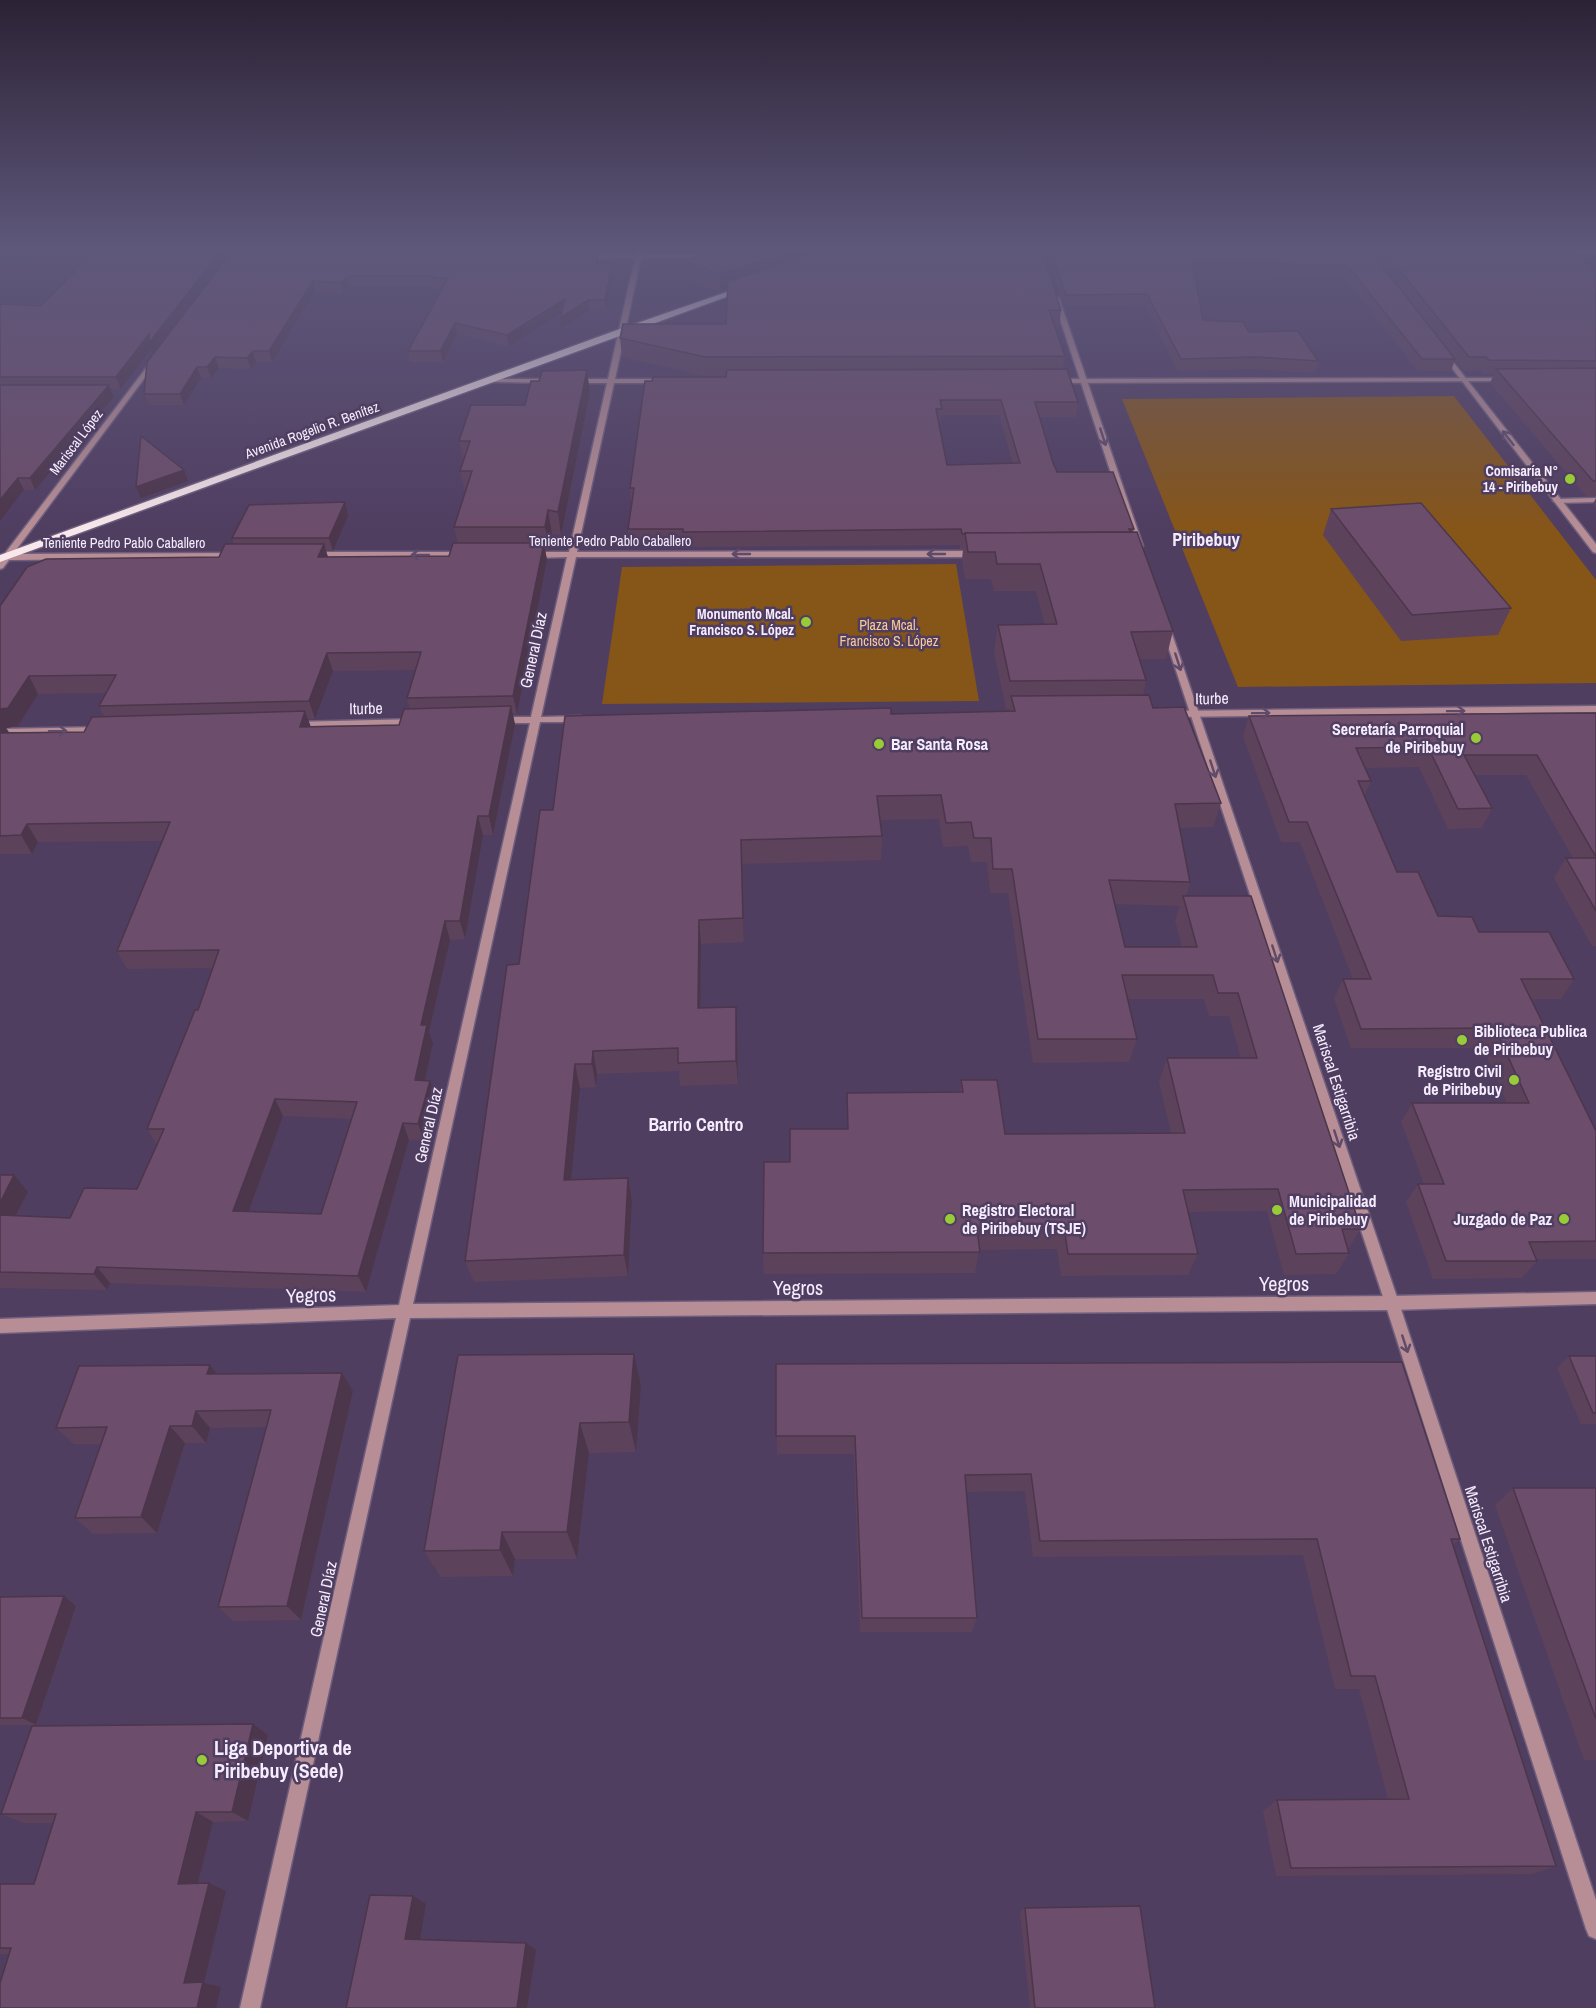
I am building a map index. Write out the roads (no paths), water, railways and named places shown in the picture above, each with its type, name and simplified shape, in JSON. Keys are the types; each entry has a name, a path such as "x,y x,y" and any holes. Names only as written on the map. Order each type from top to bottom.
{"main road":[{"name":"Avenida Rogelio R. Benítez","path":"2,561 592,343"}],"street":[{"name":"General Díaz","path":"250,2008 618,343"},
{"path":"1071,343 1142,554 1130,554"},
{"path":"1435,343 1596,550"},
{"name":"Mariscal López","path":"2,561 159,355"},
{"path":"1048,381 1519,380"},
{"path":"491,381 668,381"},
{"path":"119,393 130,393"},
{"path":"1557,501 1596,500"},
{"name":"Teniente Pedro Pablo Caballero","path":"523,555 987,554"},
{"path":"307,555 475,555"},
{"name":"Teniente Pedro Pablo Caballero","path":"2,561 247,556"},
{"name":"Mariscal Estigarribia","path":"1163,618 1392,1303 1596,1929"},
{"name":"Iturbe","path":"1159,714 1596,709"},
{"path":"488,720 596,719"},
{"name":"Iturbe","path":"286,725 428,722"},
{"path":"0,732 107,730"},
{"name":"Yegros","path":"0,1326 403,1311 1392,1303 1596,1298"}],"place":[{"name":"Comisaría N° 14 - Piribebuy","path":"1570,479"},
{"name":"Monumento Mcal. Francisco S. López","path":"806,622"},
{"name":"Secretaría Parroquial de Piribebuy","path":"1476,738"},
{"name":"Bar Santa Rosa","path":"879,744"},
{"name":"Biblioteca Publica de Piribebuy","path":"1462,1040"},
{"name":"Registro Civil de Piribebuy","path":"1514,1080"},
{"name":"Municipalidad de Piribebuy","path":"1277,1210"},
{"name":"Registro Electoral de Piribebuy (TSJE)","path":"950,1219"},
{"name":"Juzgado de Paz","path":"1564,1219"},
{"name":"Liga Deportiva de Piribebuy (Sede)","path":"202,1760"}],"district":[{"name":"Piribebuy","path":"1206,540"},
{"name":"Barrio Centro","path":"696,1125"}],"park label":[{"name":"Plaza Mcal. Francisco S. López","path":"889,634"}]}
